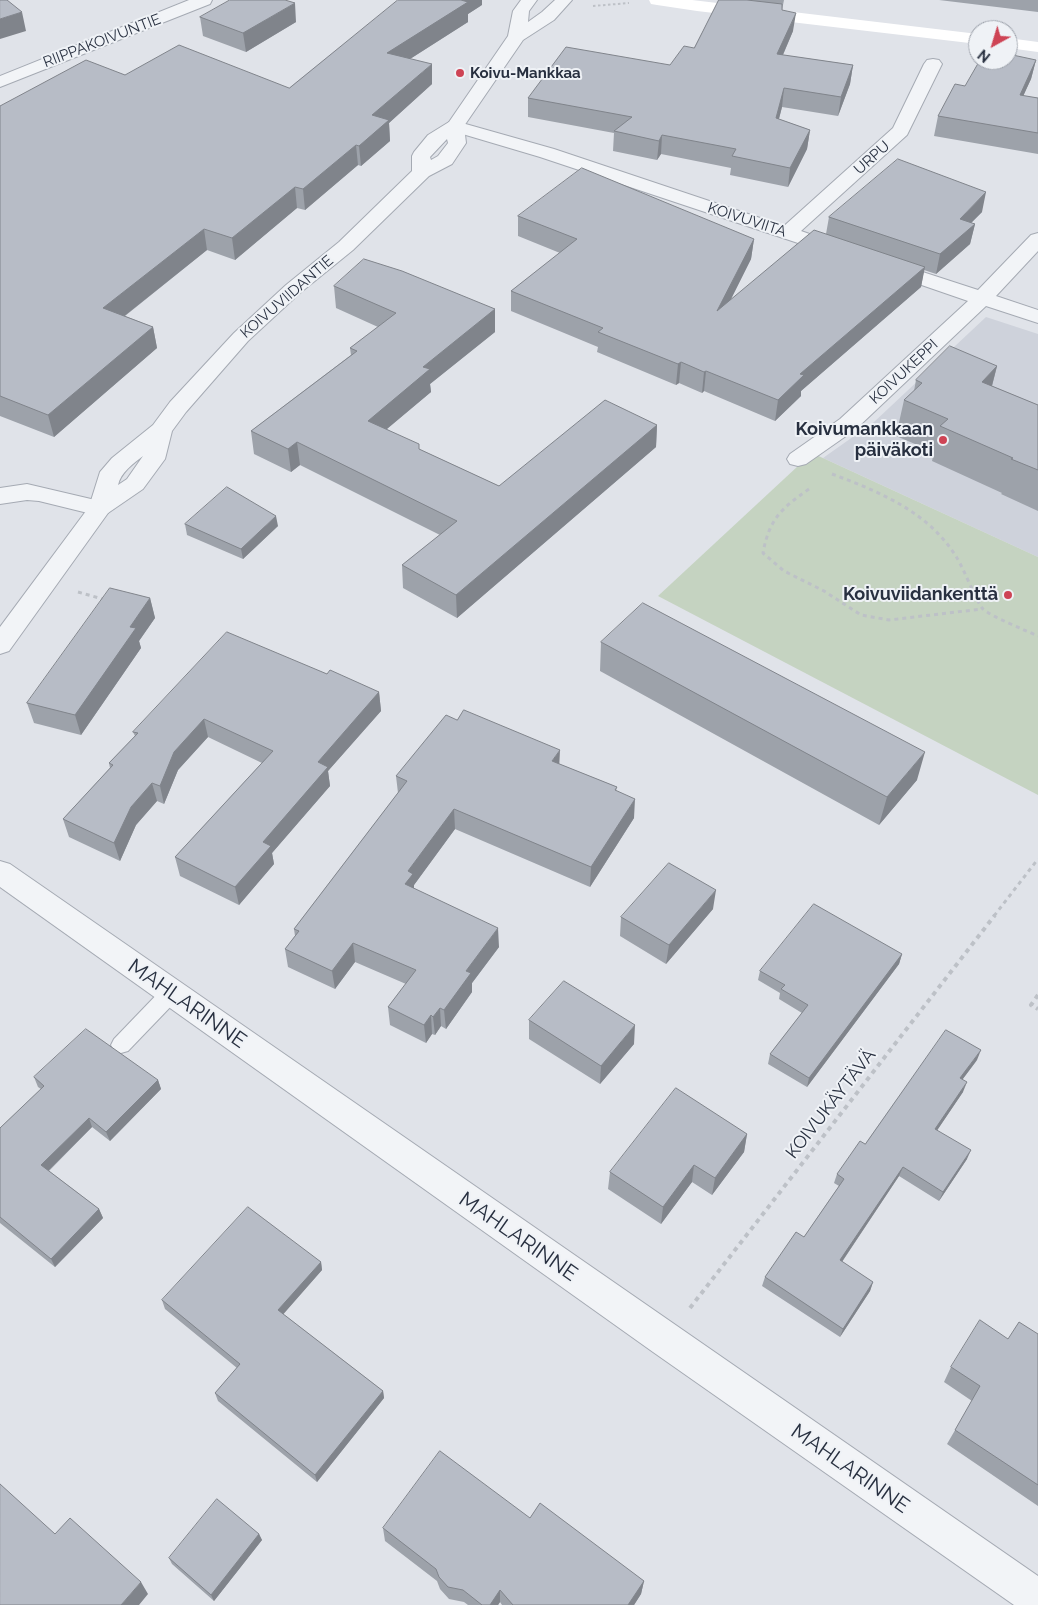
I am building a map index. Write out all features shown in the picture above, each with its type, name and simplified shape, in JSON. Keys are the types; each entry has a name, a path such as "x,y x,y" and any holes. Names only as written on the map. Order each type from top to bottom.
{"main road":[{"path":"656,0 745,13 852,23 968,38"},
{"path":"739,0 852,23"},
{"path":"1018,44 1038,47"}],"street":[{"name":"RIIPPAKOIVUNTIE","path":"0,82 204,0"},
{"name":"KOIVUVIIDANTIE","path":"517,36 521,11 529,0"},
{"name":"KOIVUVIIDANTIE","path":"0,645 100,508 135,484 154,459 161,430 178,407 241,337 293,289 346,246 422,172 445,160 457,143 455,126 517,36 548,16 564,0"},
{"name":"URPU","path":"788,234 901,131 933,64"},
{"name":"KOIVUVIITA","path":"455,126 548,154 1038,317"},
{"name":"KOIVUKEPPI","path":"798,459 848,424 982,298 1038,239"},
{"path":"0,496 27,492 39,493 100,508"},
{"name":"MAHLARINNE","path":"0,872 665,1340 1038,1599"}],"lane":[{"path":"121,1045 171,993"}],"path":[{"path":"592,6 616,2 617,0"},
{"path":"824,478 831,474 865,486 900,503 935,527 953,549 972,581 982,609"},
{"path":"810,488 773,519 766,533 763,553 784,571 824,591 861,615 889,620 982,609 1038,636"},
{"path":"76,591 111,601"},
{"name":"KOIVUKÄYTÄVÄ","path":"665,1340 1038,859"},
{"path":"1038,995 1031,1005 1038,1009"}],"shaded area":[{"name":"Koivumankkaan päiväkoti","path":"986,317 1038,334 1038,557 823,458 874,422"}],"green space":[{"name":"Koivuviidankenttä","path":"812,453 1038,557 1038,795 658,596"}],"building":[{"path":"0,0 7,0 22,12 0,19"},
{"path":"230,0 285,0 295,3 243,33 200,17"},
{"path":"398,0 461,0 468,2 387,53 432,64 372,115 389,120 359,146 356,145 303,189 295,187 232,238 204,229 103,308 153,327 48,415 0,396 0,106 86,60 125,75 179,45 289,88"},
{"path":"719,0 747,0 782,4 782,10 796,13 777,54 853,65 841,97 784,88 776,118 810,130 790,168 732,156 736,149 662,135 659,141 614,131 632,117 528,98 566,47 670,65 684,46 694,48"},
{"path":"1018,56 1036,60 1020,95 1038,98 1038,133 938,116 955,84 965,86 974,70 1018,70"},
{"path":"898,159 986,192 960,219 975,224 940,254 829,217"},
{"path":"582,168 754,239 717,311 814,230 925,267 800,374 804,375 778,400 706,371 704,372 681,362 678,364 598,332 603,328 511,291 577,239 518,216"},
{"path":"364,259 402,271 495,309 423,367 430,369 368,421 419,444 419,449 499,486 605,400 657,425 456,595 402,565 457,521 297,442 288,449 251,431 357,351 350,348 396,313 334,286"},
{"path":"950,346 997,366 982,382 1038,405 1038,470 940,426 948,419 904,400 922,383 916,380"},
{"path":"227,487 276,516 241,549 185,524"},
{"path":"110,588 150,598 130,627 136,628 75,715 27,703"},
{"path":"643,603 925,752 887,797 601,642"},
{"path":"227,632 327,674 330,670 379,692 318,762 328,767 263,842 271,846 235,887 175,857 273,751 204,719 174,752 160,786 152,783 131,807 114,843 63,819 113,765 109,763 138,733 133,732"},
{"path":"464,710 560,750 552,761 617,787 615,790 635,799 591,867 454,809 408,871 413,874 405,884 498,928 466,971 471,973 444,1010 440,1008 433,1017 431,1015 424,1025 388,1007 416,970 353,943 332,971 285,949 299,931 294,929 407,781 396,776 446,715 457,720"},
{"path":"669,863 716,890 669,945 621,917"},
{"path":"814,904 902,954 809,1078 770,1054 808,1005 781,989 785,985 760,971"},
{"path":"564,981 635,1025 601,1066 529,1020"},
{"path":"86,1029 158,1080 106,1132 89,1118 41,1165 99,1209 51,1259 0,1217 0,1128 44,1086 34,1077"},
{"path":"946,1030 981,1050 960,1078 967,1082 935,1129 971,1150 943,1192 903,1167 840,1260 873,1282 843,1329 765,1277 796,1232 804,1237 844,1179 837,1174 860,1141 865,1144"},
{"path":"676,1088 747,1134 715,1178 694,1165 663,1207 610,1172"},
{"path":"248,1207 321,1262 278,1310 383,1391 315,1475 215,1393 240,1364 162,1300"},
{"path":"980,1320 1008,1339 1019,1322 1038,1334 1038,1485 955,1430 980,1386 951,1367"},
{"path":"440,1451 530,1518 540,1503 644,1581 628,1605 513,1605 500,1590 490,1605 482,1605 463,1590 448,1587 439,1577 436,1569 383,1528"},
{"path":"0,1484 55,1534 70,1518 141,1582 121,1605 0,1605"},
{"path":"217,1499 259,1534 211,1595 169,1558"}],"place":[{"name":"Koivu-Mankkaa","path":"460,73"},
{"name":"Koivumankkaan päiväkoti","path":"943,440"},
{"name":"Koivuviidankenttä","path":"1008,595"}]}
